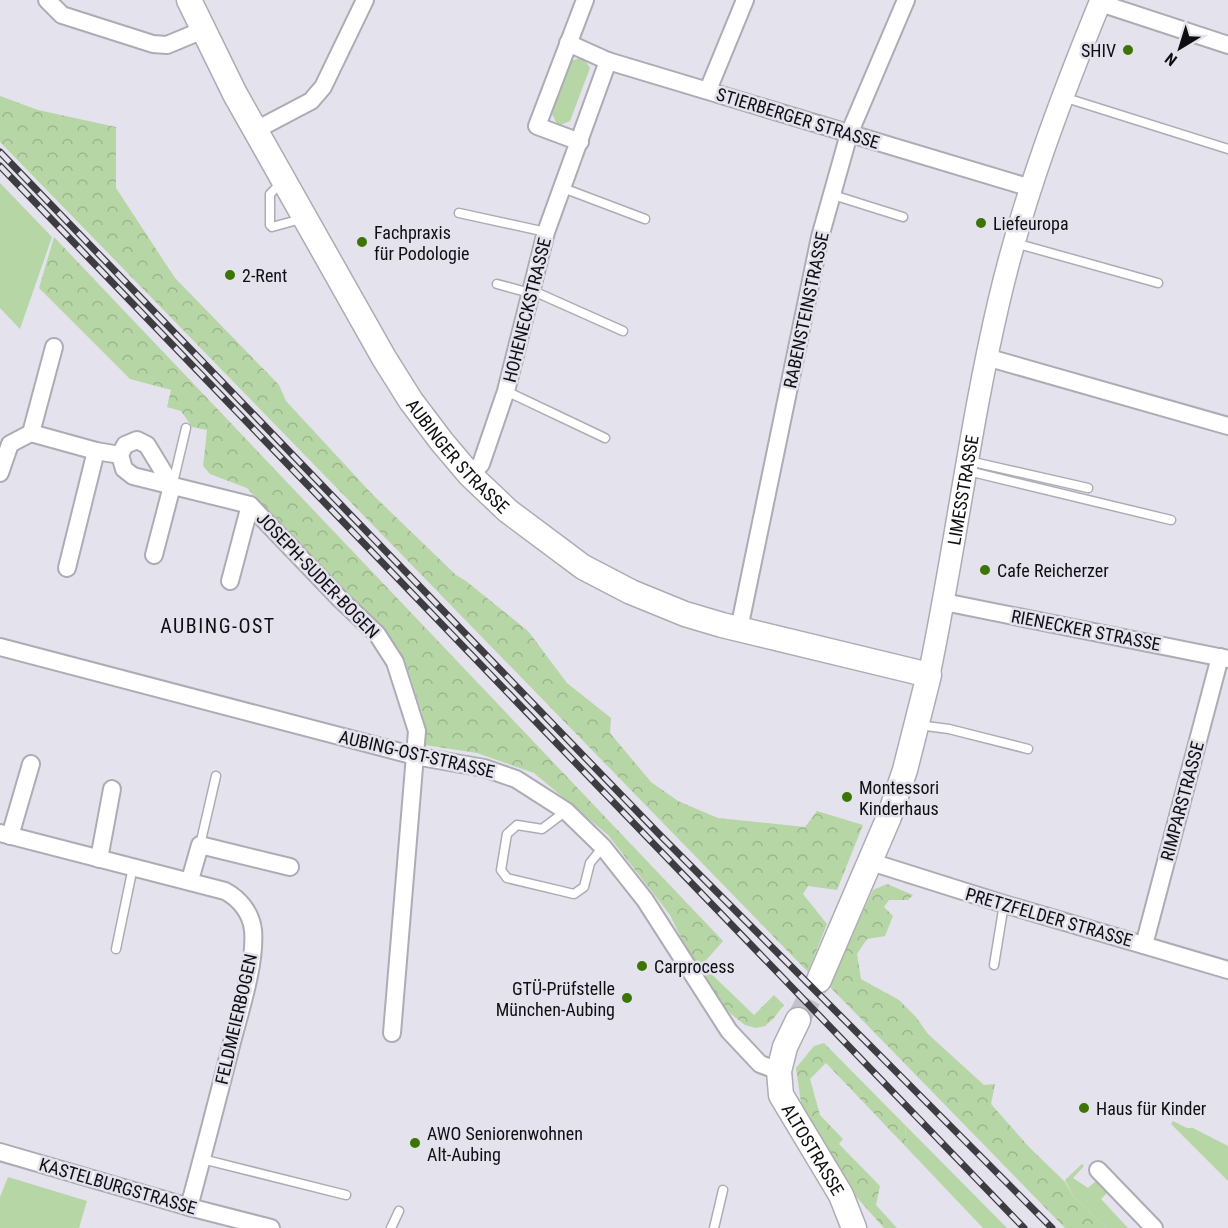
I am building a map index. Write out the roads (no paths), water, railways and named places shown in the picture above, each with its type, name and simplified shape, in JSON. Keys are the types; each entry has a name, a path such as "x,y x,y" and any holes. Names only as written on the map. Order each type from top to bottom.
{"main road":[{"name":"AUBINGER STRASSE","path":"189,0 256,130 384,358 411,401 442,442 470,475 508,511 583,567 631,592 685,614 929,675"},
{"name":"LIMESSTRASSE","path":"819,980 871,862 905,770 929,675"},
{"path":"779,1071 785,1047 798,1020"},
{"name":"ALTOSTRASSE","path":"779,1071 781,1095 841,1195 856,1226"}],"street":[{"path":"47,0 62,15 153,44 167,45 203,30"},
{"path":"256,130 311,101 322,87 365,0"},
{"path":"580,142 537,126 585,0"},
{"path":"708,90 745,0"},
{"name":"RABENSTEINSTRASSE","path":"739,629 820,237 849,134 906,0"},
{"path":"1100,1 1228,45"},
{"name":"LIMESSTRASSE","path":"929,675 944,602 986,357 1014,243 1030,188 1062,97 1100,1"},
{"name":"STIERBERGER STRASSE","path":"568,43 608,61 1030,188"},
{"name":"HOHENECKSTRASSE","path":"470,475 481,464 506,391 546,232 608,61"},
{"path":"31,433 54,347"},
{"path":"986,357 1228,426"},
{"path":"0,473 10,444 31,433 96,451 120,455 125,445 137,440 147,445 172,486 154,555"},
{"path":"67,568 96,451"},
{"name":"JOSEPH-SUDER-BOGEN","path":"120,455 124,469 133,476 250,505 341,600 377,633 395,662 417,731 392,1033"},
{"path":"230,581 250,505"},
{"name":"RIENECKER STRASSE","path":"944,602 1224,658"},
{"name":"AUBING-OST-STRASSE","path":"0,647 415,756 484,768 516,779 566,811 603,847 645,900 729,1031 760,1064 779,1071"},
{"name":"RIMPARSTRASSE","path":"1144,945 1224,658"},
{"path":"5,834 31,764"},
{"path":"99,859 112,789"},
{"name":"FELDMEIERBOGEN","path":"5,834 190,880 225,891 247,910 253,928 251,958 243,1000 189,1207"},
{"path":"190,880 200,846 290,867"},
{"name":"PRETZFELDER STRASSE","path":"871,862 1228,970"},
{"name":"KASTELBURGSTRASSE","path":"0,1152 261,1227"},
{"path":"1098,1170 1154,1228"}],"lane":[{"path":"1062,97 1228,149"},
{"path":"284,181 270,194 270,225 272,227 305,218"},
{"path":"563,188 645,219"},
{"path":"833,195 903,217"},
{"path":"459,213 546,232"},
{"path":"1014,243 1158,283"},
{"path":"497,284 531,292 624,331"},
{"path":"506,391 605,438"},
{"path":"172,486 186,428"},
{"path":"968,466 1088,488"},
{"path":"968,466 1171,520"},
{"path":"917,725 949,729 1028,749"},
{"path":"200,846 216,776"},
{"path":"566,811 542,829 517,825 507,834 501,870 507,878 574,894 584,887 590,863 603,847"},
{"path":"116,949 133,867"},
{"path":"994,965 1004,904"},
{"path":"202,1158 346,1195"},
{"path":"714,1228 723,1190"},
{"path":"391,1228 399,1211"}],"tunnel":[{"path":"798,1020 819,980"}],"railway":[{"path":"0,152 658,833 1052,1228"},
{"path":"0,166 1024,1228"}],"place":[{"name":"SHIV","path":"1128,50"},
{"name":"Liefeuropa","path":"981,223"},
{"name":"Fachpraxis für Podologie","path":"362,242"},
{"name":"2-Rent","path":"230,275"},
{"name":"Cafe Reicherzer","path":"985,570"},
{"name":"Montessori Kinderhaus","path":"847,797"},
{"name":"Carprocess","path":"642,966"},
{"name":"GTÜ-Prüfstelle München-Aubing","path":"627,998"},
{"name":"Haus für Kinder","path":"1084,1108"},
{"name":"AWO Seniorenwohnen Alt-Aubing","path":"415,1143"}],"district":[{"name":"AUBING-OST","path":"218,626"}]}
